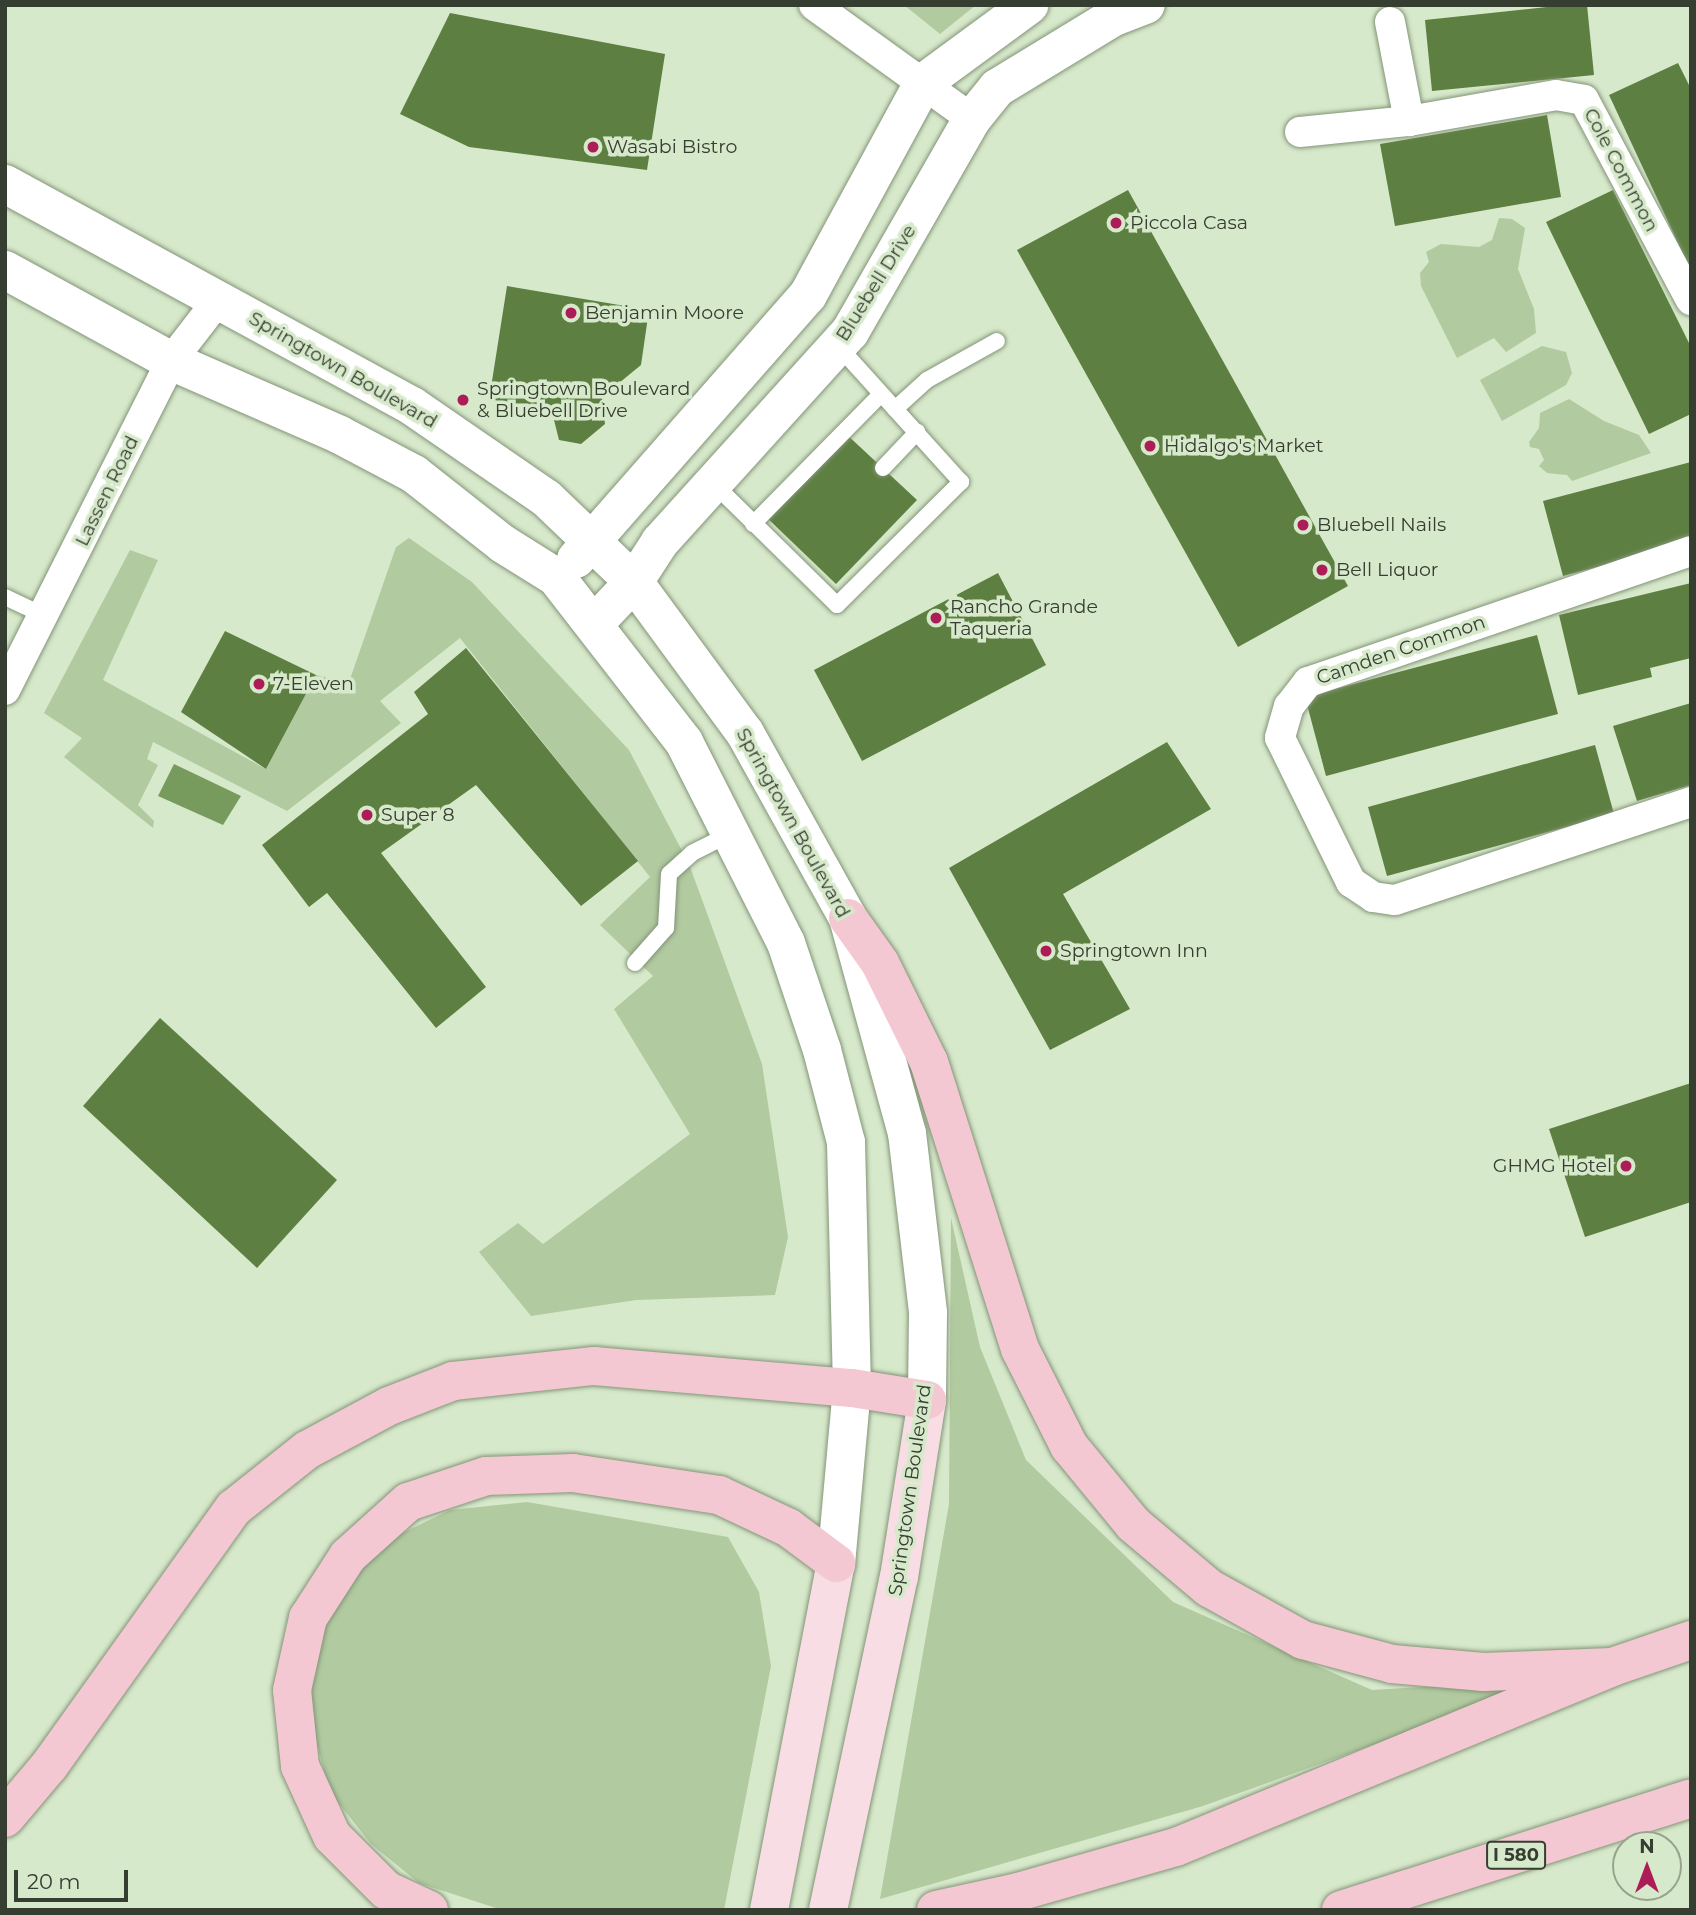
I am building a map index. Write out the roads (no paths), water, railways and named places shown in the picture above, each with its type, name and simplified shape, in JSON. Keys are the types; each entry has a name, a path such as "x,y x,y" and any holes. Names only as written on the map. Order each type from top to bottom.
{"highway":[{"path":"848,918 880,963 929,1062 1020,1349 1069,1446 1133,1524 1209,1588 1303,1640 1392,1664 1471,1671 1612,1667"},
{"path":"5,1818 49,1766 234,1508 260,1483 307,1451 389,1406 453,1381 594,1366 852,1388 927,1401"},
{"path":"429,1910 386,1890 332,1836 300,1766 292,1690 308,1618 348,1556 408,1502 486,1476 573,1473 719,1495 789,1528 836,1563"},
{"path":"936,1910 1018,1892 1177,1847 1612,1667 1691,1640"},
{"name":"I 580","path":"1341,1910 1691,1798"}],"main road":[{"name":"Springtown Boulevard","path":"828,1910 899,1577 927,1401"},
{"path":"769,1910 836,1563"}],"street":[{"path":"814,5 972,119"},
{"path":"556,577 594,541 808,295 923,83 1029,5"},
{"name":"Bluebell Drive","path":"595,623 634,582 660,542 838,346 972,119 998,88 1114,17 1146,5"},
{"path":"1300,132 1409,121 1390,22"},
{"name":"Cole Common","path":"1409,121 1556,95 1584,100 1691,300"},
{"name":"Springtown Boulevard","path":"5,184 412,406 546,498 634,582 745,733 848,918 907,1133 928,1312 927,1401"},
{"path":"5,270 171,361 340,435 414,474 503,544 556,577 595,623 684,742 786,943 822,1050 846,1142 852,1388 836,1563"},
{"name":"Lassen Road","path":"5,690 45,616 171,361 219,299"},
{"name":"Camden Common","path":"1691,551 1308,681 1289,706 1280,738 1352,882 1373,897 1395,901 1691,802"}],"lane":[{"path":"895,409 927,380 997,341"},
{"path":"713,483 753,524 798,558 836,605 961,481 838,346"},
{"path":"753,524 881,394"},
{"path":"883,468 916,432"},
{"path":"5,597 45,616"},
{"path":"635,962 666,928 669,874 692,853 732,833"}],"place":[{"name":"Wasabi Bistro","path":"593,147"},
{"name":"Piccola Casa","path":"1116,223"},
{"name":"Benjamin Moore","path":"571,313"},
{"name":"Springtown Boulevard & Bluebell Drive","path":"463,400"},
{"name":"Hidalgo's Market","path":"1150,446"},
{"name":"Bluebell Nails","path":"1303,525"},
{"name":"Bell Liquor","path":"1322,570"},
{"name":"Rancho Grande Taqueria","path":"936,618"},
{"name":"7-Eleven","path":"259,684"},
{"name":"Super 8","path":"367,815"},
{"name":"Springtown Inn","path":"1046,951"},
{"name":"GHMG Hotel","path":"1626,1166"}]}
